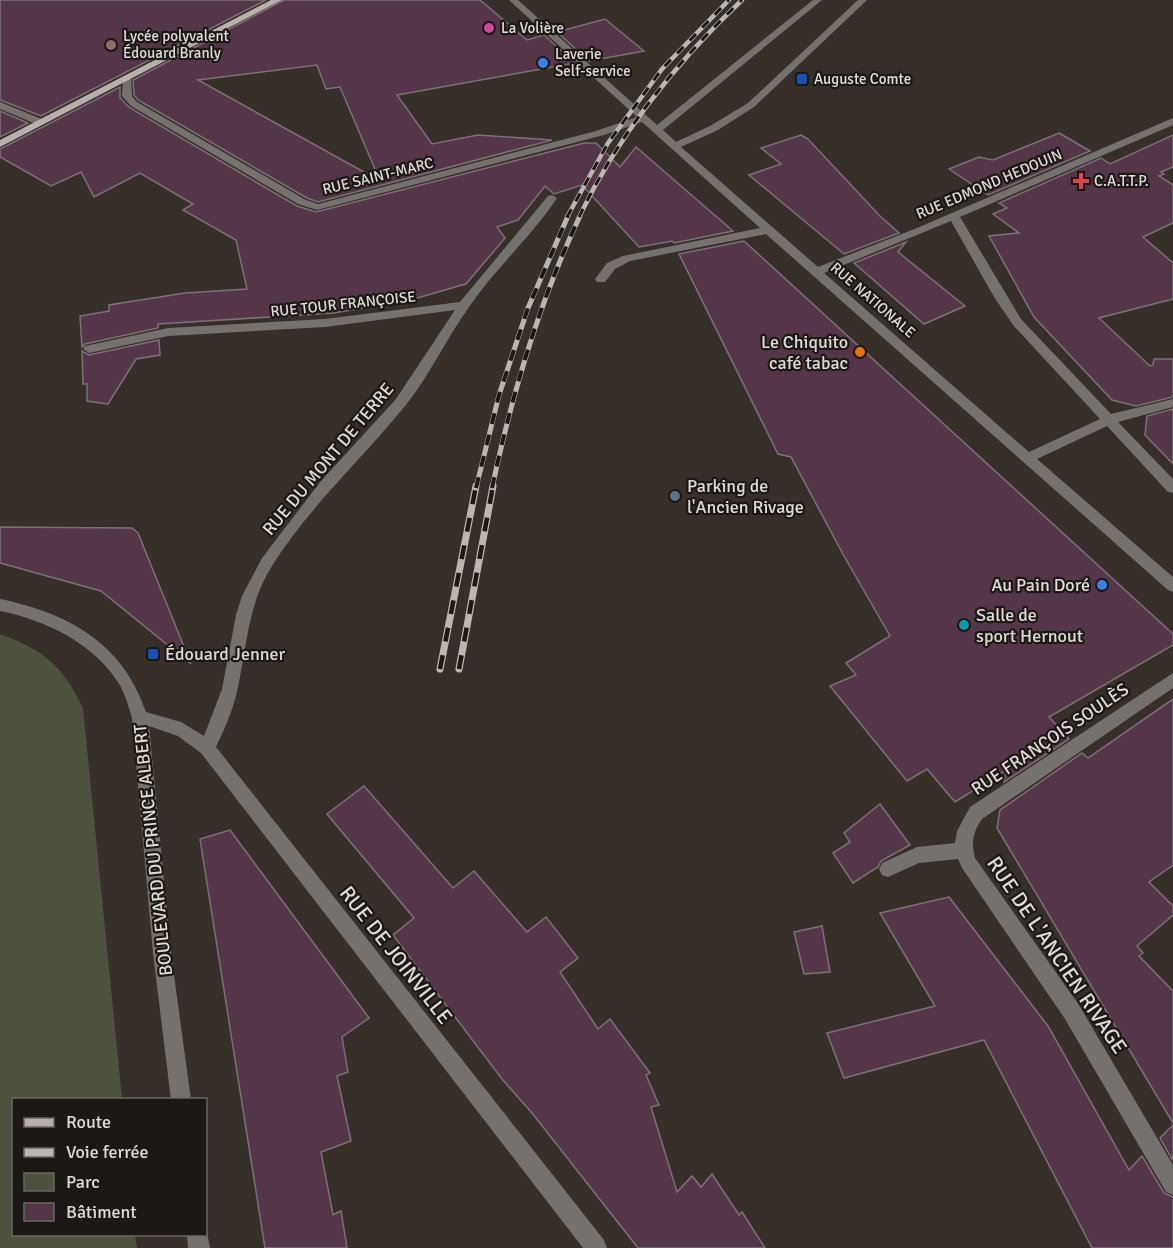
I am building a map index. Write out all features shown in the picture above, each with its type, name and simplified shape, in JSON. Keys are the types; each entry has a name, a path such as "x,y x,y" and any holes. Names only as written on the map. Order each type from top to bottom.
{"main road":[{"path":"0,144 278,0"}],"street":[{"name":"RUE NATIONALE","path":"513,0 674,146 1173,586"},
{"path":"657,130 818,0"},
{"path":"674,146 714,128 752,105 863,0"},
{"name":"RUE NATIONALE","path":"532,4 554,37"},
{"name":"RUE SAINT-MARC","path":"128,77 127,96 134,104 302,202 317,207 600,133 643,118"},
{"path":"0,105 40,123"},
{"name":"RUE EDMOND HEDOUIN","path":"816,272 954,216 1173,122"},
{"path":"464,305 552,198"},
{"path":"954,216 1010,313 1031,339 1111,419 1173,488"},
{"path":"601,279 611,266 627,258 769,230"},
{"name":"RUE TOUR FRANÇOISE","path":"89,349 168,332 325,323 464,305"},
{"name":"RUE DU MONT DE TERRE","path":"207,748 225,705 243,615 258,578 301,515 352,455 392,413 418,380 464,305"},
{"path":"1027,458 1111,419 1173,403"},
{"name":"BOULEVARD DU PRINCE ALBERT","path":"0,605 14,607 49,620 97,648 123,677 140,718 162,953 181,1098"},
{"name":"RUE FRANÇOIS SOULÈS","path":"963,846 965,828 976,813 1173,680"},
{"name":"RUE DE JOINVILLE","path":"140,718 166,722 181,728 207,748 596,1248"},
{"path":"888,869 917,855 963,846"},
{"name":"RUE DE L'ANCIEN RIVAGE","path":"963,846 976,875 1072,1012 1173,1185"}],"green space":[{"path":"0,634 29,646 50,661 68,681 83,708 122,1098 12,1098 12,1236 135,1236 137,1248 0,1248"}],"building":[{"path":"0,0 266,0 41,116 0,100"},
{"path":"284,0 480,0 527,40 544,35 575,63 397,95 432,144 478,135 552,140 318,202 307,198 138,100 134,95 133,80","holes":["317,65 326,89 340,87 380,181 198,80"]},
{"path":"605,19 644,51 589,61 557,32"},
{"path":"120,87 120,98 130,108 297,206 316,212 584,143 596,143 620,167 636,147 733,231 674,243 672,241 639,247 582,185 554,194 545,186 518,220 497,227 505,238 466,284 414,299 334,313 158,324 158,328 85,344 82,347 80,316 109,311 109,305 185,293 247,289 236,240 183,210 193,204 140,173 94,197 81,172 51,186 0,157 0,149"},
{"path":"0,111 28,123 0,137"},
{"path":"1059,133 1090,151 988,195 949,169 979,157 993,160"},
{"path":"801,135 808,139 880,216 899,233 844,254 749,175 781,164 761,148"},
{"path":"1173,135 1173,167 1161,172 1164,174 1159,176 1173,185 1173,223 1143,237 1173,263 1173,299 1099,318 1150,366 1153,365 1154,359 1173,359 1173,397 1136,406 1112,400 1034,317 989,236 1019,233 993,214 1007,208 999,203 1101,158 1110,164"},
{"path":"744,241 1173,634 1173,645 1049,717 1069,739 1004,782 1006,770 955,802 927,769 907,781 830,686 856,675 846,663 890,636 791,457 778,454 679,254"},
{"path":"906,242 898,252 965,306 924,324 854,263"},
{"path":"159,340 160,355 136,359 108,404 87,401 87,384 83,384 82,351 89,355"},
{"path":"1173,409 1173,464 1145,435 1147,416"},
{"path":"0,527 132,528 138,533 191,664 101,591 0,563"},
{"path":"1173,699 1173,865 1149,882 1173,906 1173,915 1137,946 1143,953 1139,956 1173,991 1173,1123 997,828 1000,810 1082,753 1088,758"},
{"path":"364,786 453,888 474,871 527,932 546,917 578,958 560,972 598,1029 610,1019 650,1073 646,1075 659,1105 651,1107 677,1192 692,1176 701,1187 712,1174 739,1215 742,1212 765,1248 638,1248 532,1113 502,1079 393,935 414,918 327,814"},
{"path":"880,804 910,845 881,861 878,867 853,883 833,853 850,842 844,833"},
{"path":"230,830 369,1018 342,1037 348,1072 337,1076 351,1141 321,1152 333,1215 341,1211 347,1248 265,1248 200,839"},
{"path":"949,897 1048,1026 1129,1170 1142,1156 1164,1193 1173,1197 1173,1248 1092,1248 984,1040 844,1078 827,1033 935,1006 880,913"},
{"path":"822,926 830,972 804,974 794,932"},
{"path":"1173,1125 1173,1161 1160,1138"}],"railway":[{"path":"567,217 608,143 662,69 729,0"},
{"path":"579,217 612,157 650,101 694,49 742,0"},
{"path":"476,488 499,395 528,308 568,216"},
{"path":"492,488 508,418 528,349 539,315 580,216"},
{"path":"440,669 476,486"},
{"path":"459,669 493,486"}],"place":[{"name":"La Volière","path":"489,28"},
{"name":"Lycée polyvalent Édouard Branly","path":"111,45"},
{"name":"Laverie Self-service","path":"543,63"},
{"name":"Auguste Comte","path":"802,79"},
{"name":"C.A.T.T.P.","path":"1081,181"},
{"name":"Le Chiquito café tabac","path":"860,352"},
{"name":"Parking de l'Ancien Rivage","path":"675,496"},
{"name":"Au Pain Doré","path":"1102,585"},
{"name":"Salle de sport Hernout","path":"964,625"},
{"name":"Édouard Jenner","path":"153,654"}]}
